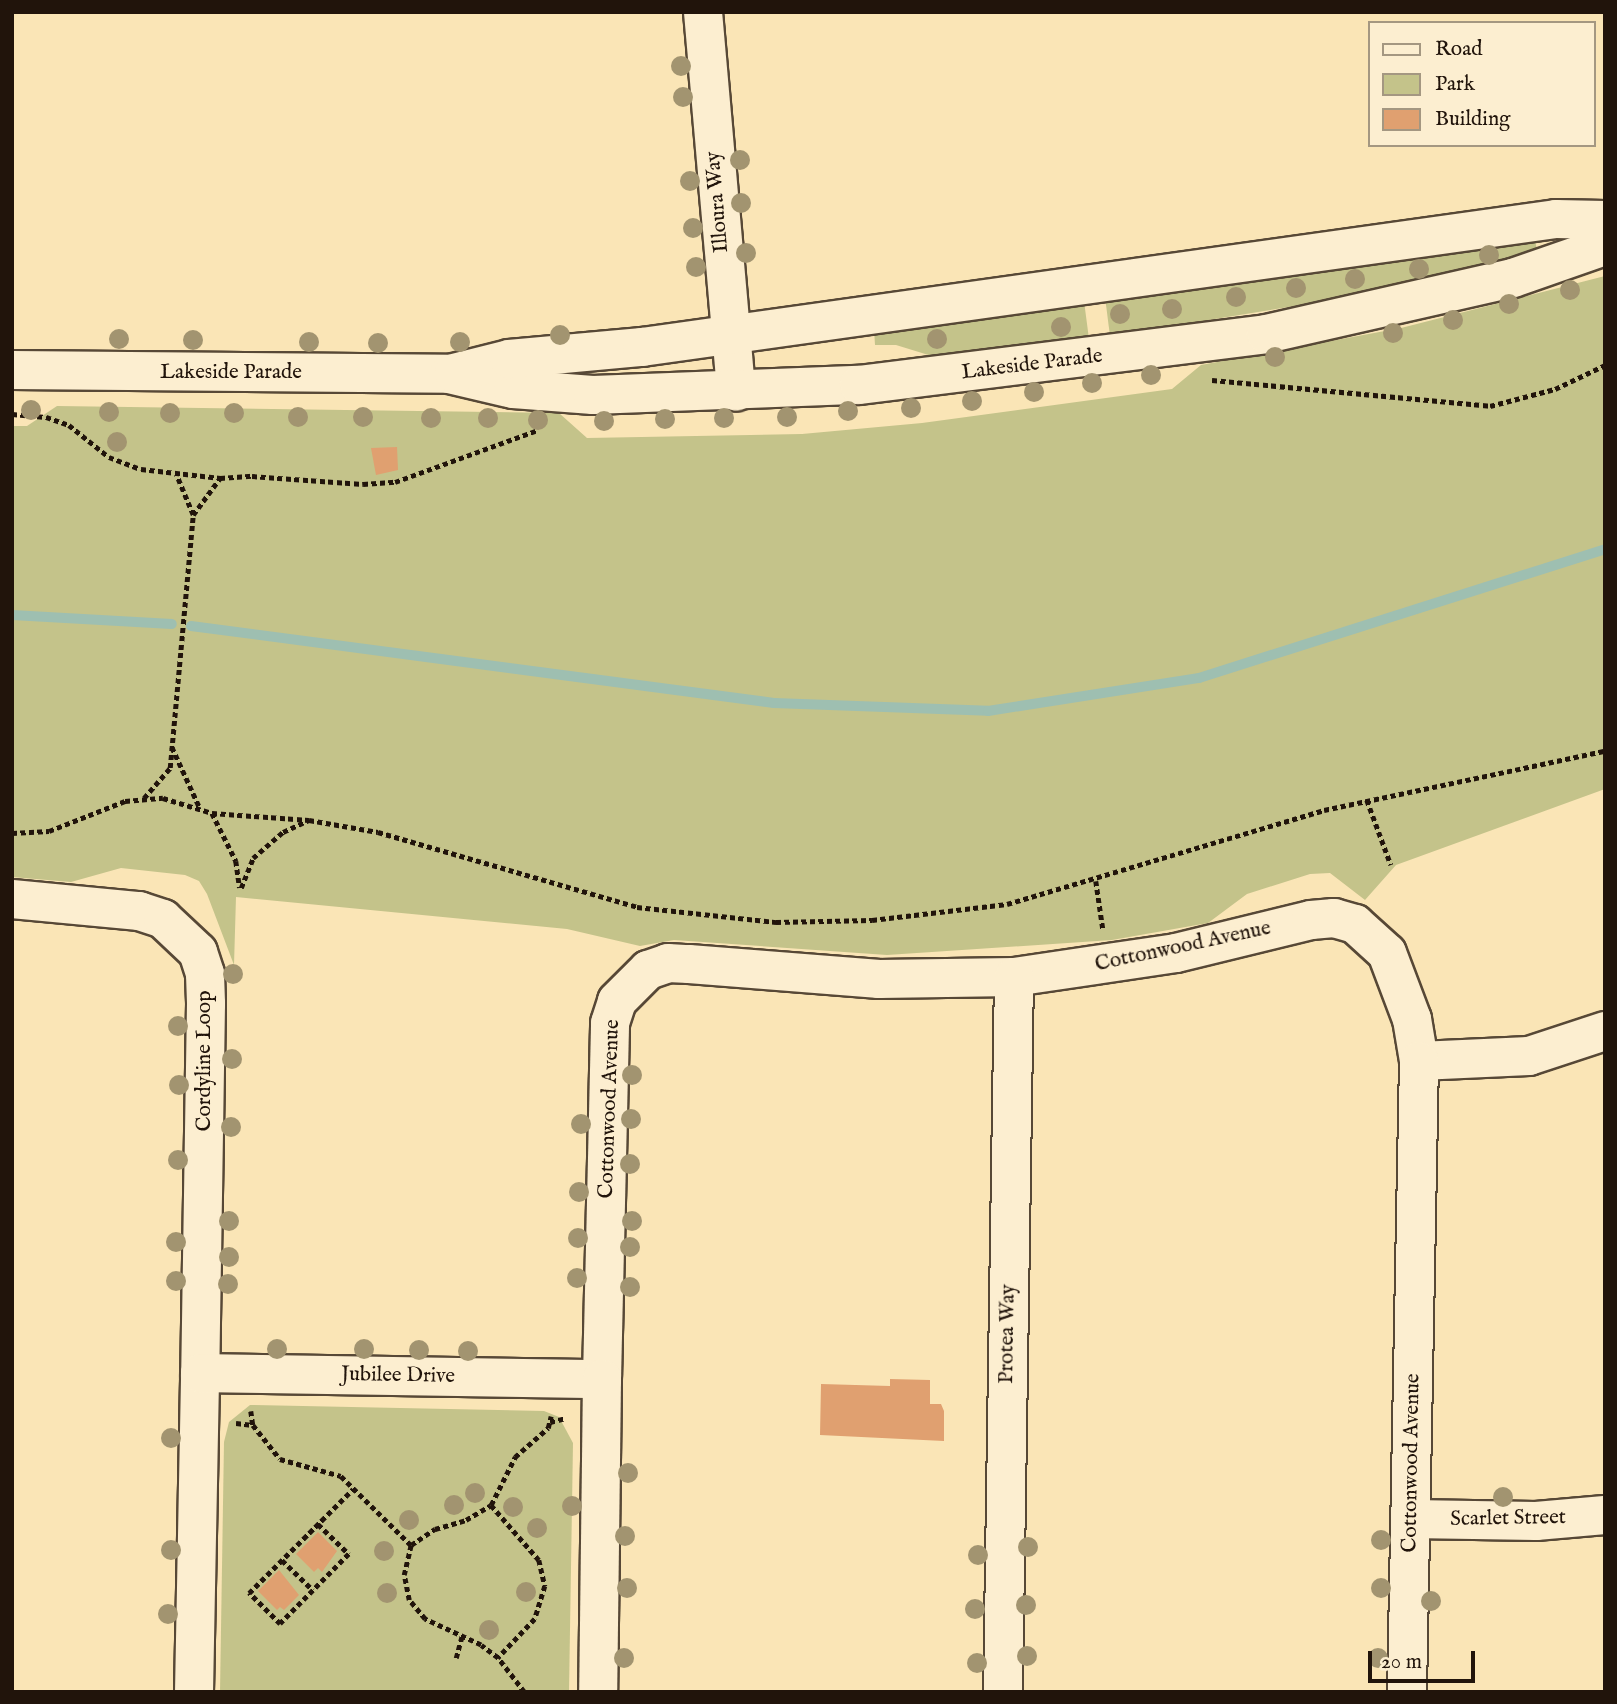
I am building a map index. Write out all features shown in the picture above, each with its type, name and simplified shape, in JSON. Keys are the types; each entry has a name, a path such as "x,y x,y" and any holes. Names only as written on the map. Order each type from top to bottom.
{"street":[{"name":"Illoura Way","path":"703,12 736,392"},
{"name":"Lakeside Parade","path":"449,374 509,359 729,333 1556,219 1605,220"},
{"name":"Lakeside Parade","path":"12,370 449,374 513,389 593,395 736,392 981,373 1266,334 1513,278 1605,246"},
{"name":"Cordyline Loop","path":"12,899 139,911 163,919 198,952 205,974 206,1004 200,1373"},
{"name":"Cottonwood Avenue","path":"602,1379 610,1023 617,1001 631,983 668,964 878,979 1014,977 1176,953 1334,918 1371,934 1387,953 1412,1019 1419,1061 1407,1692"},
{"name":"Protea Way","path":"1003,1692 1014,977"},
{"path":"1419,1061 1529,1056 1605,1031"},
{"name":"Jubilee Drive","path":"200,1373 602,1379"},
{"path":"194,1692 200,1373"},
{"path":"598,1692 602,1379"},
{"name":"Scarlet Street","path":"1411,1519 1536,1521 1605,1515"}],"path":[{"path":"142,799 165,779 172,746 178,655 193,515 176,474"},
{"path":"193,515 220,478"},
{"path":"172,746 199,807"},
{"path":"12,834 49,831 125,801 174,800 212,813 309,820 414,841 602,899 726,919 803,922 911,918 1007,904 1096,881 1367,800 1605,751"},
{"path":"1367,800 1391,865"},
{"path":"212,813 236,861 241,888 253,858 266,845 309,820"},
{"path":"1096,881 1105,941"},
{"path":"411,1545 491,1505 515,1457 548,1428 551,1403"},
{"path":"250,1405 253,1425 280,1459 328,1470 353,1489 411,1545"},
{"path":"318,1524 349,1554 280,1623 249,1593 318,1524 353,1489"},
{"path":"491,1505 538,1560 545,1587 535,1619 498,1658"},
{"path":"411,1545 404,1575 410,1600 435,1626 462,1636 498,1658 524,1692"},
{"path":"282,1560 313,1590"},
{"path":"456,1658 462,1636"}],"green space":[{"path":"1535,239 1537,251 1399,289 1110,336 1105,297"},
{"path":"1605,276 1605,789 1396,865 1365,900 1330,873 1310,874 1247,894 1208,923 1112,940 887,955 674,940 640,946 567,929 236,897 234,965 207,894 199,881 185,875 121,868 71,882 12,877 12,426 27,426 57,406 559,413 587,438 802,434 922,423 1172,389 1201,365 1401,328"},
{"path":"1084,301 1089,339 935,357 896,345 875,345 874,329"},
{"path":"250,1405 544,1411 559,1417 573,1443 569,1692 220,1692 224,1442 229,1422"}],"building":[{"path":"397,447 398,470 376,475 371,448"},
{"path":"890,1379 930,1380 930,1404 941,1404 944,1411 944,1441 820,1435 821,1384 890,1386"},
{"path":"318,1532 337,1551 322,1572 318,1568 314,1572 296,1554"},
{"path":"279,1570 299,1595 284,1610 280,1607 277,1610 258,1591"}],"waterway":[{"path":"191,626 774,703 988,711 1199,678 1605,549"},
{"path":"12,615 172,624"}]}
